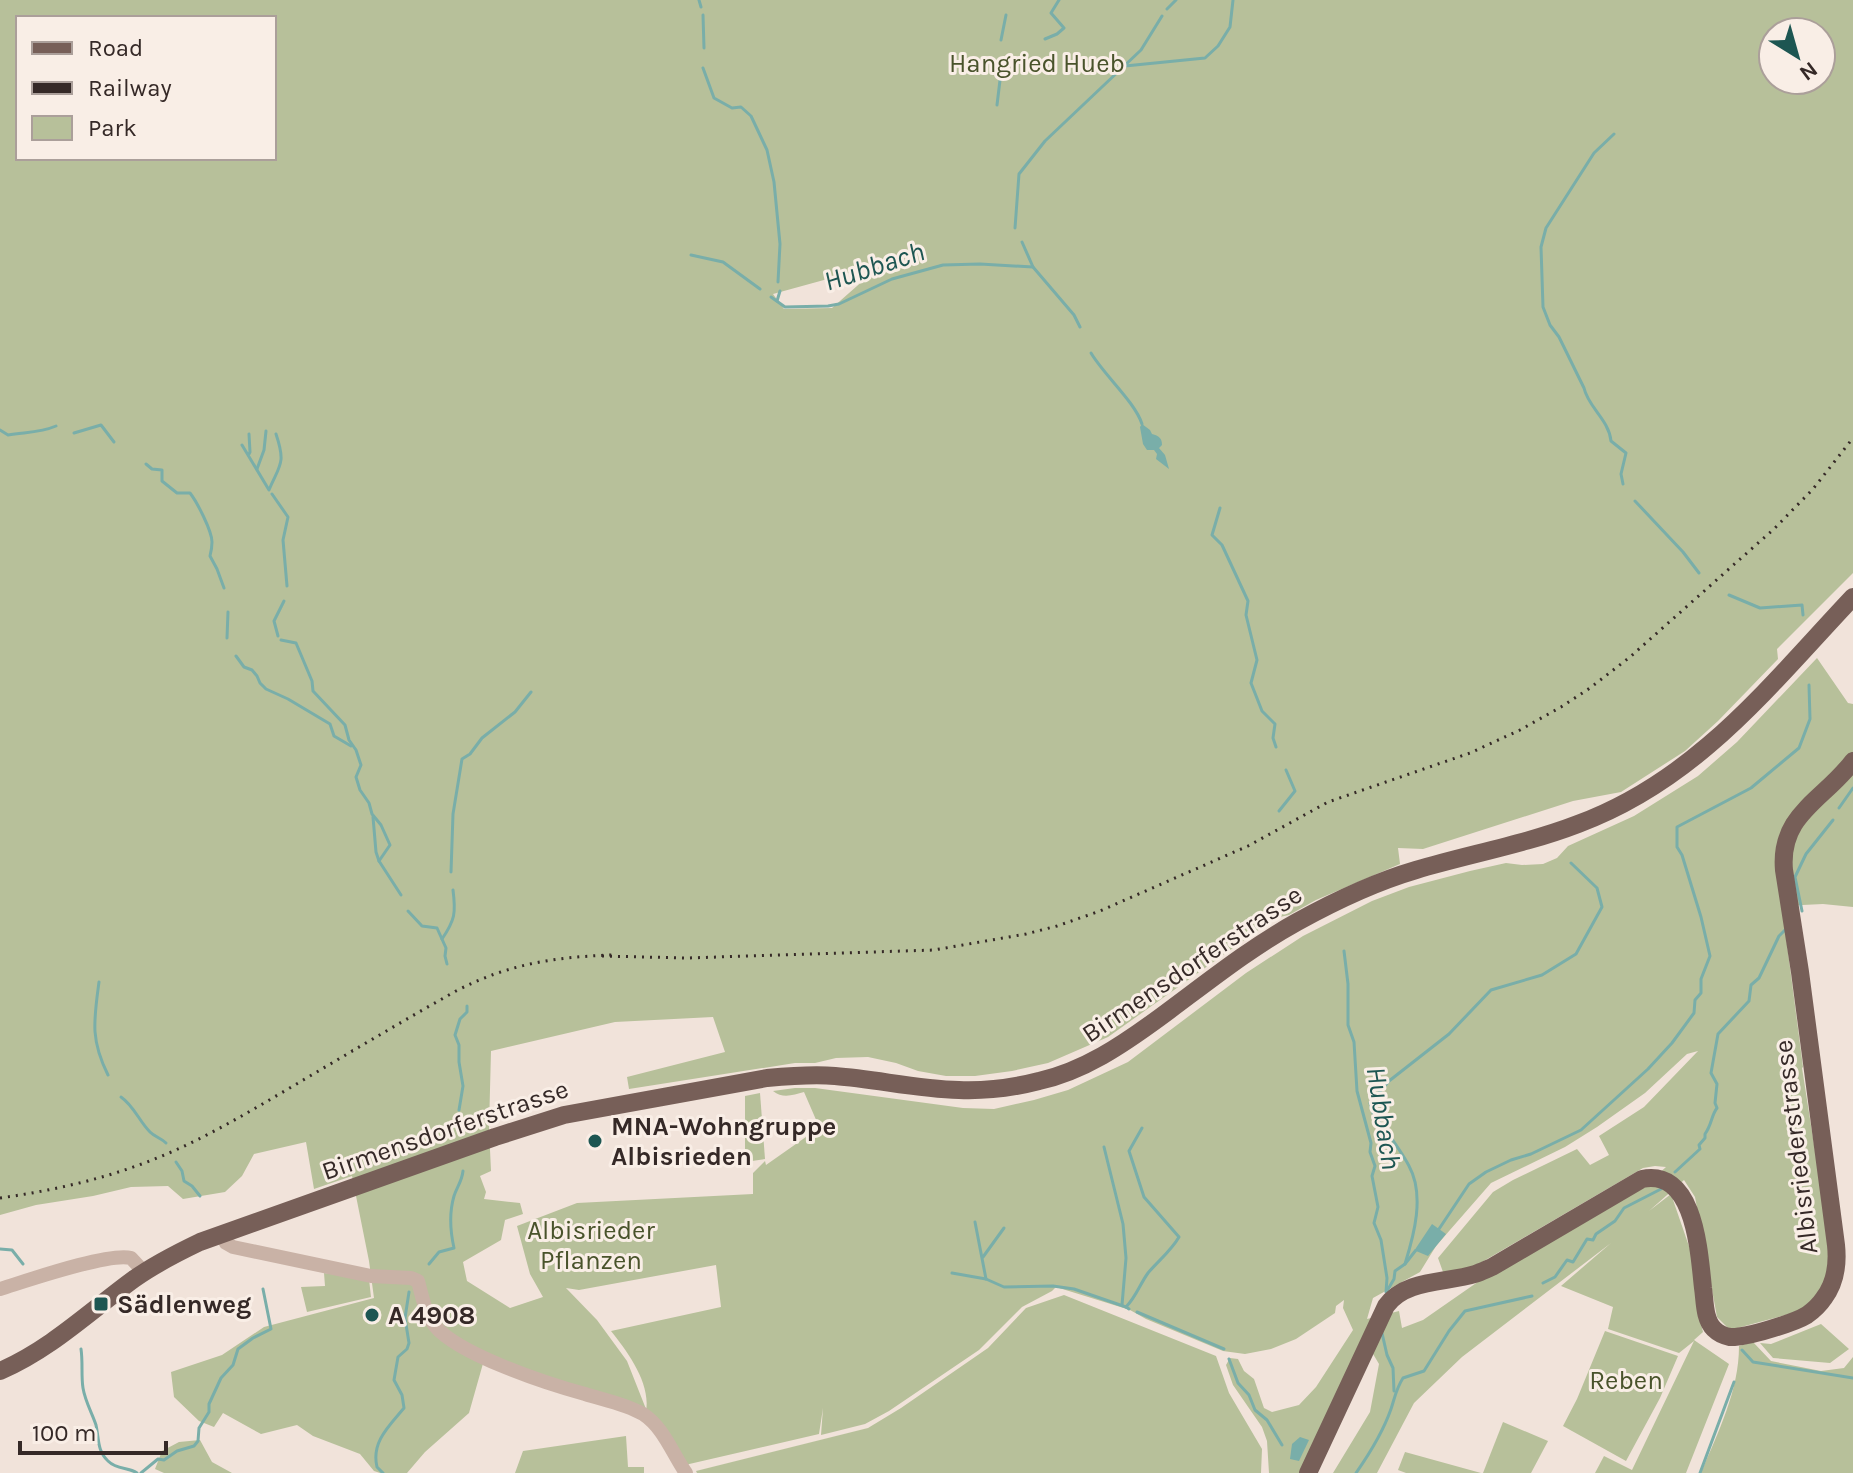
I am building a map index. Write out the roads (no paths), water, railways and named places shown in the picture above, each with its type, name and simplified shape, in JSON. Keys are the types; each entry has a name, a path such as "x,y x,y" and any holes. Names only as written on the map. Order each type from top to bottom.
{"main road":[{"name":"Birmensdorferstrasse","path":"0,1371 49,1344 144,1272 181,1251 533,1124 586,1110 767,1078 832,1075 968,1090 1017,1086 1071,1071 1117,1048 1283,929 1322,908 1414,870 1545,836 1579,824 1610,811 1661,782 1684,767 1737,721 1853,597"},
{"name":"Albisriederstrasse","path":"1308,1473 1386,1306 1395,1296 1417,1287 1474,1275 1492,1267 1642,1179 1665,1180 1677,1188 1683,1197 1698,1247 1707,1316 1720,1334 1743,1336 1788,1323 1806,1315 1823,1299 1835,1276 1837,1253 1784,853 1795,820 1853,761"}],"street":[{"path":"222,1235 226,1243 233,1247 371,1276 418,1281 427,1311 441,1332 488,1360 643,1415 668,1440 686,1473"},
{"path":"0,1289 118,1256 131,1258 144,1272"}],"water":[{"path":"1142,424 1161,439 1159,448 1165,455 1169,469 1156,459 1154,450 1147,450 1143,444"},
{"path":"1432,1224 1446,1234 1428,1256 1416,1251 1416,1248"},
{"path":"1300,1437 1309,1440 1299,1461 1290,1459 1292,1444"}],"waterway":[{"name":"Hubbach","path":"699,0 701,7"},
{"path":"1045,39 1064,28 1051,13 1059,0"},
{"path":"1167,9 1176,0"},
{"path":"1125,66 1205,58 1218,46 1230,27 1233,0"},
{"name":"Hubbach","path":"703,15 704,48"},
{"path":"1001,40 1006,15"},
{"name":"Hubbach","path":"1015,228 1019,174 1045,141 1141,50 1162,16"},
{"name":"Hubbach","path":"703,68 714,98 732,108 741,107 751,116 767,150 774,182 780,244 778,282"},
{"path":"997,105 1001,72"},
{"path":"1614,134 1594,153 1546,228 1541,247 1543,307 1611,441 1626,453 1621,474 1623,484"},
{"name":"Hubbach","path":"1022,242 1033,267 1074,315 1080,327"},
{"name":"Hubbach","path":"691,255 723,262 760,289"},
{"name":"Hubbach","path":"771,297 785,307 828,306 839,304 892,279 943,265 1033,267"},
{"name":"Hubbach","path":"777,301 780,291"},
{"name":"Hubbach","path":"1091,353 1133,407 1142,424"},
{"path":"74,433 101,425 114,442"},
{"path":"0,430 8,435 56,426"},
{"path":"257,469 264,450 266,431"},
{"path":"249,434 249,454"},
{"path":"242,445 269,490 281,458 276,434"},
{"path":"146,464 152,469 162,470 162,481 177,493 190,493 193,497 210,531 210,556 224,588"},
{"path":"272,494 288,517 283,540 287,586"},
{"path":"1635,501 1699,573"},
{"name":"Hubbach","path":"1220,508 1212,535 1222,545 1248,601 1246,615 1257,660 1251,683 1262,711 1275,724 1273,738 1276,747"},
{"path":"1729,595 1760,608 1802,605 1803,615"},
{"path":"278,636 274,621 284,601"},
{"path":"227,638 228,612"},
{"path":"281,640 296,643 313,691 345,725 361,765 356,777 360,790 390,845 379,861 401,895"},
{"path":"236,656 244,667 252,670 266,689 330,724 334,736 351,746"},
{"path":"1439,1229 1469,1184 1486,1172 1581,1130 1648,1069 1694,1013 1695,1000 1701,993 1701,979 1710,956 1701,917 1677,847 1677,827 1751,788 1799,748 1810,719 1809,685"},
{"path":"451,872 453,814 462,759 482,738 515,712 531,692"},
{"name":"Hubbach","path":"1279,811 1295,791 1286,770"},
{"path":"1839,808 1853,788"},
{"path":"373,817 379,861"},
{"path":"1802,911 1795,877 1806,854 1833,820"},
{"path":"1405,1264 1416,1215 1414,1177 1401,1152 1373,1113 1370,1103 1389,1081 1449,1034 1491,990 1542,975 1576,954 1602,907 1597,888 1571,863"},
{"path":"442,939 454,916 453,890"},
{"path":"408,911 422,926 437,928 446,948 447,964"},
{"path":"1675,1172 1700,1149 1699,1145 1717,1108 1717,1084 1711,1073 1718,1034 1749,1001 1751,985 1759,978 1779,936 1785,930"},
{"name":"Hubbach","path":"1344,951 1348,1025 1354,1042 1357,1091 1375,1166 1372,1176 1378,1207 1374,1223 1381,1240 1386,1292"},
{"path":"99,982 96,1040 108,1075"},
{"path":"459,1110 463,1086 459,1045 455,1035 467,1006"},
{"path":"121,1097 150,1132 166,1143"},
{"path":"1129,1309 1126,1307 1148,1273 1179,1237 1144,1197 1129,1151 1142,1128"},
{"path":"1104,1147 1123,1224 1126,1258 1122,1305"},
{"path":"176,1162 184,1181 200,1196"},
{"path":"429,1264 439,1252 454,1248 451,1209 463,1171"},
{"path":"1543,1283 1555,1277 1567,1260 1573,1262 1587,1239 1593,1240 1596,1234 1615,1221 1624,1208 1661,1189"},
{"path":"975,1222 986,1279"},
{"path":"983,1257 1004,1228"},
{"path":"0,1249 12,1250 23,1264"},
{"path":"1387,1291 1395,1271 1416,1250"},
{"path":"952,1273 986,1279 1004,1287 1074,1289 1126,1307"},
{"path":"141,1473 158,1459 164,1460 177,1451 194,1446 198,1441 199,1428 209,1412 209,1404 221,1378 233,1365 238,1349 271,1329 263,1289"},
{"path":"383,1473 377,1467 379,1442 404,1408 402,1395 394,1380 398,1357 409,1343 405,1318 409,1292"},
{"path":"1356,1473 1388,1418 1403,1378 1424,1371 1465,1311 1532,1296"},
{"path":"1137,1312 1224,1349"},
{"name":"Hubbach","path":"1382,1333 1393,1368 1394,1391"},
{"path":"81,1349 84,1393 102,1453 111,1464 137,1473"},
{"path":"1742,1350 1753,1362 1853,1378"},
{"path":"1229,1359 1238,1383 1282,1445"},
{"path":"1700,1473 1734,1382"}],"railway":[{"path":"602,956 687,958 934,950 1026,934 1100,911 1248,846 1328,802 1470,753 1561,707 1630,657 1775,528 1813,489 1853,438"},
{"path":"0,1198 93,1179 147,1162 184,1146 254,1109 456,991 494,974 551,960 612,955"}],"place":[{"name":"MNA-Wohngruppe Albisrieden","path":"595,1141"},
{"name":"Sädlenweg","path":"101,1304"},
{"name":"A 4908","path":"372,1315"}],"park label":[{"name":"Hangried Hueb","path":"1037,63"},
{"name":"Albisrieder Pflanzen","path":"591,1245"},
{"name":"Reben","path":"1626,1380"}]}
